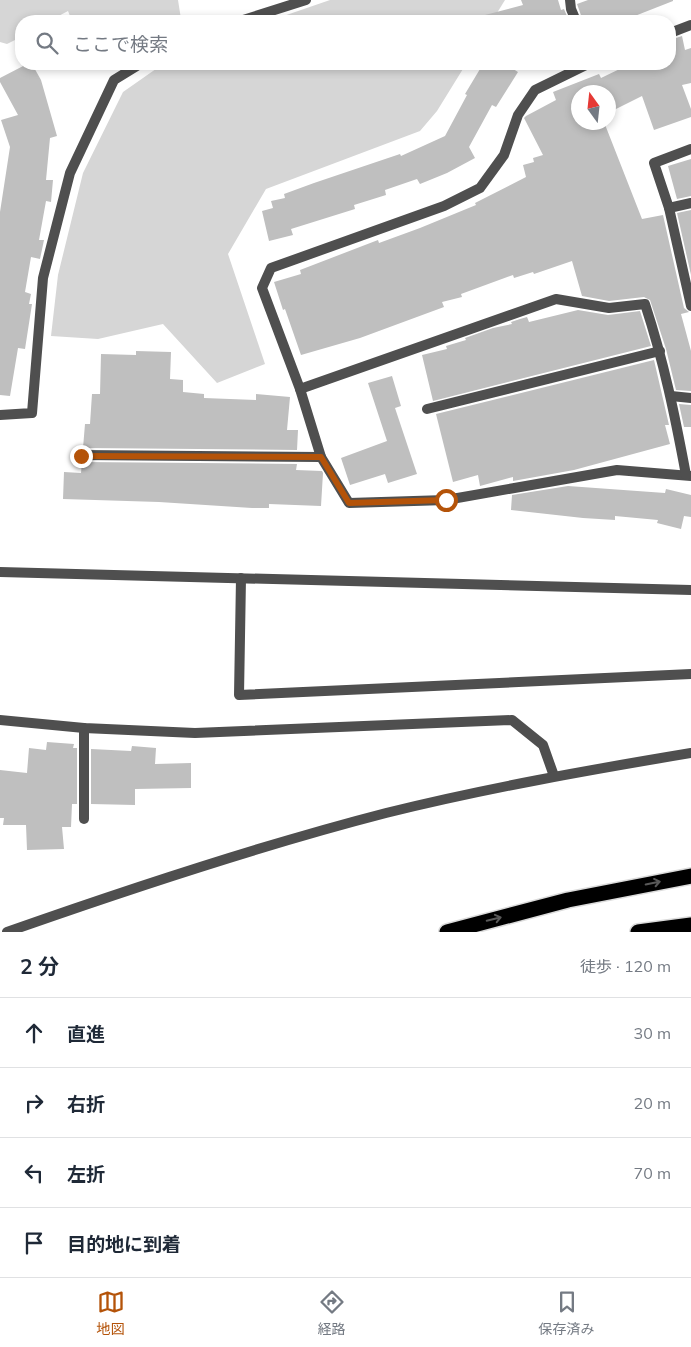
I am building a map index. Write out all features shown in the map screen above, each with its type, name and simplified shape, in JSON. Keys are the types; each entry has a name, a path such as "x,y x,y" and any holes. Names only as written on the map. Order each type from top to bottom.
{"highway":[{"path":"447,932 568,900 691,876"},
{"path":"638,932 691,925"}],"street":[{"path":"259,15 306,0"},
{"path":"570,0 574,15"},
{"path":"676,31 691,25"},
{"path":"0,415 32,413 43,278 70,173 114,80 130,70"},
{"path":"300,389 556,299 609,308 645,304 660,351 689,476 617,470 446,500 349,503 321,457 300,389 262,288 272,268 444,206 480,188 504,155 518,115 535,90 576,70"},
{"path":"691,149 654,163 670,208 691,306"},
{"path":"670,208 691,204"},
{"path":"427,409 660,351"},
{"path":"671,396 691,398"},
{"path":"81,456 321,457"},
{"path":"0,572 691,590"},
{"path":"241,578 239,695 691,674"},
{"path":"0,720 84,728 196,733 512,720 543,745 554,776"},
{"path":"84,728 84,818"},
{"path":"7,932 124,891 259,849 386,813 554,776 691,753"}],"shaded area":[{"path":"0,0 178,0 180,15 70,15 68,11 60,15 15,15 15,40 7,44 0,42"},
{"path":"330,0 505,0 496,15 286,15"},
{"path":"154,70 462,70 437,111 420,131 266,189 228,254 265,364 217,383 163,324 98,339 51,336 58,275 83,173 123,92"}],"building":[{"path":"521,0 558,0 561,10 564,9 566,15 485,15 523,5"},
{"path":"588,0 673,0 637,15 581,15 577,4"},
{"path":"682,36 685,50 691,48 691,83 682,85 691,109 691,117 654,130 642,96 616,109 616,85 571,85 571,130 607,130 642,219 663,215 684,308 689,312 681,314 691,351 691,391 676,390 666,349 650,300 644,297 609,301 582,296 572,261 534,274 533,272 514,278 513,275 461,294 462,297 442,302 444,307 360,338 301,355 274,282 301,274 300,270 378,240 379,243 476,205 475,203 526,177 523,165 534,162 533,158 543,155 524,118 556,100 553,92 599,74 601,78 618,70 676,70 676,38"},
{"path":"15,70 35,70 41,80 57,136 50,138 46,180 53,180 51,202 46,201 39,240 44,240 40,259 31,257 25,292 31,294 29,304 32,304 25,349 18,348 10,396 0,395 0,212 10,147 1,120 18,115 0,82 0,78"},
{"path":"479,70 515,70 518,72 496,107 492,105 469,147 475,158 447,173 420,184 417,179 385,190 386,195 354,205 355,209 291,229 293,235 269,241 262,211 273,208 271,201 285,198 284,194 314,183 400,154 401,156 445,136 467,95 465,94"},
{"path":"691,159 691,196 677,199 668,166"},
{"path":"691,210 691,275 677,213"},
{"path":"578,310 608,315 640,311 651,346 433,401 422,355 447,349 446,346 466,340 465,338 493,328 512,324 511,322 520,319 527,317 529,322"},
{"path":"136,351 171,352 170,379 183,380 183,392 204,394 204,398 256,400 256,394 290,397 287,430 298,430 297,450 83,448 85,424 90,424 92,394 100,394 101,354 136,355"},
{"path":"654,360 669,425 665,425 670,444 574,470 513,481 513,477 480,486 478,475 453,482 436,414"},
{"path":"392,376 401,406 395,408 417,474 388,483 385,474 350,485 341,458 387,441 368,383"},
{"path":"679,404 691,405 691,427 684,427"},
{"path":"82,462 297,464 296,470 322,471 321,506 269,504 269,508 252,508 159,502 63,499 64,472 81,473"},
{"path":"568,486 665,493 666,489 691,495 691,517 684,516 681,529 657,523 658,520 615,516 615,520 583,518 511,510 512,495"},
{"path":"47,742 74,744 73,748 77,748 77,804 72,804 71,827 62,827 64,849 27,850 26,825 3,825 4,818 0,818 0,770 27,773 29,748 46,750"},
{"path":"132,746 156,748 155,764 191,763 191,788 135,789 135,805 91,804 91,749 131,751"}],"route":[{"path":"81,456 321,457 349,503 446,500"}]}
